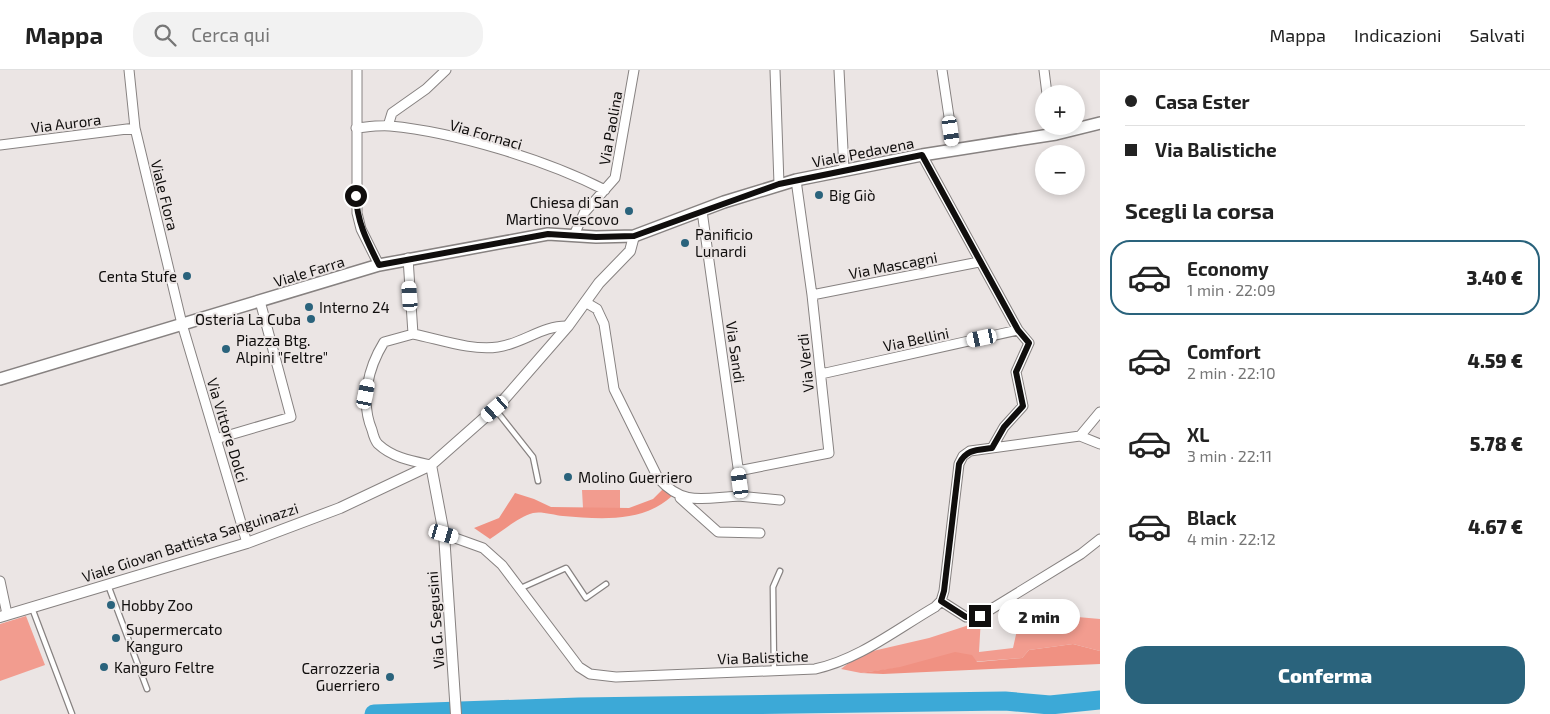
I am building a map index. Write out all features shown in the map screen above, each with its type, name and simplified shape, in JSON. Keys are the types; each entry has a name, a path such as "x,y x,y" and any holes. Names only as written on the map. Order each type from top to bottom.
{"main road":[{"name":"Viale Pedavena","path":"1085,125 1100,123"},
{"name":"Viale Pedavena","path":"634,236 779,184 1035,133"},
{"name":"Viale Farra","path":"0,379 379,265 408,258 548,234 634,236"}],"street":[{"name":"Viale Flora","path":"129,70 135,128 182,324"},
{"path":"357,70 357,213 361,229 379,265"},
{"path":"388,126 392,113 426,89 446,70"},
{"name":"Via Paolina","path":"574,236 584,213 615,178 634,70"},
{"path":"775,70 779,184"},
{"path":"839,70 844,170"},
{"path":"942,70 954,150"},
{"path":"1044,70 1046,85"},
{"name":"Via Fornaci","path":"356,128 388,126 434,133 490,147 585,180 604,190"},
{"name":"Via Aurora","path":"0,145 135,128"},
{"path":"922,155 979,262 1018,330 1029,343 1016,372 1023,406 1004,427 992,448"},
{"name":"Via Verdi","path":"738,471 829,453 812,295 796,180"},
{"name":"Via Sandi","path":"702,211 738,471 739,496"},
{"name":"Viale Giovan Battista Sanguinazzi","path":"4,615 247,543 340,508 431,466 495,409 568,326 599,283 630,251 634,236"},
{"path":"408,258 413,334"},
{"name":"Via Mascagni","path":"812,295 979,262"},
{"path":"216,439 291,417 260,301"},
{"path":"585,302 598,308 604,324 614,388 658,478 718,532 760,533"},
{"name":"Via Vittore Dolci","path":"182,324 247,543"},
{"path":"431,466 401,459 377,443 367,419 366,394 371,369 378,351 384,342 413,334 477,346 498,347 552,327 568,326"},
{"name":"Via Bellini","path":"821,374 1018,330"},
{"path":"1080,436 1100,412"},
{"path":"1100,444 1080,436 970,451 963,456 959,464 944,591 941,601 966,617 980,616 1080,554 1100,538"},
{"name":"Via G. Segusini","path":"431,466 444,534 456,714"},
{"path":"674,493 685,499 739,496 780,500"},
{"name":"Via Balistiche","path":"444,534 483,548 521,588 579,667 590,674 616,677 815,669 834,665 935,607 941,601"},
{"path":"0,581 4,615"}],"lane":[{"path":"495,409 533,457 538,481"},
{"path":"521,588 566,568 586,598 606,584"},
{"path":"774,670 773,587 780,571"},
{"path":"108,585 147,689"},
{"path":"31,607 72,714"}],"shaded area":[{"path":"664,488 672,496 661,505 635,515 592,518 533,513 516,521 490,539 474,528 499,518 515,493 551,507 629,508 653,499"},
{"path":"582,490 620,490 620,508 583,508"},
{"path":"1021,612 1100,619 1100,651 1073,644 1029,650 1022,658 898,668 861,673 841,669 860,654 929,638 966,626 981,618 979,652 1013,648"},
{"path":"26,616 45,665 0,681 0,624"},
{"path":"1073,644 1100,651 1100,664 883,674 861,673 900,667 955,652 972,655 977,662 1022,658 1029,650"}],"waterway":[{"path":"374,714 579,707 1005,701 1050,705 1100,700"}],"place":[{"name":"Big Giò","path":"819,195"},
{"name":"Chiesa di San Martino Vescovo","path":"629,211"},
{"name":"Panificio Lunardi","path":"685,243"},
{"name":"Centa Stufe","path":"187,276"},
{"name":"Interno 24","path":"309,307"},
{"name":"Osteria La Cuba","path":"311,319"},
{"name":"Piazza Btg. Alpini \"Feltre\"","path":"226,349"},
{"name":"Molino Guerriero","path":"568,477"},
{"name":"Hobby Zoo","path":"111,605"},
{"name":"Supermercato Kanguro","path":"116,638"},
{"name":"Kanguro Feltre","path":"104,667"},
{"name":"Carrozzeria Guerriero","path":"390,677"}],"route":[{"path":"356,196 357,213 361,229 379,265 408,258 548,234 596,237 634,236 724,202 779,184 922,155 979,262 1018,330 1029,343 1016,372 1023,406 1004,427 992,448 970,451 963,456 959,464 944,591 941,601 966,617 980,616"}]}
